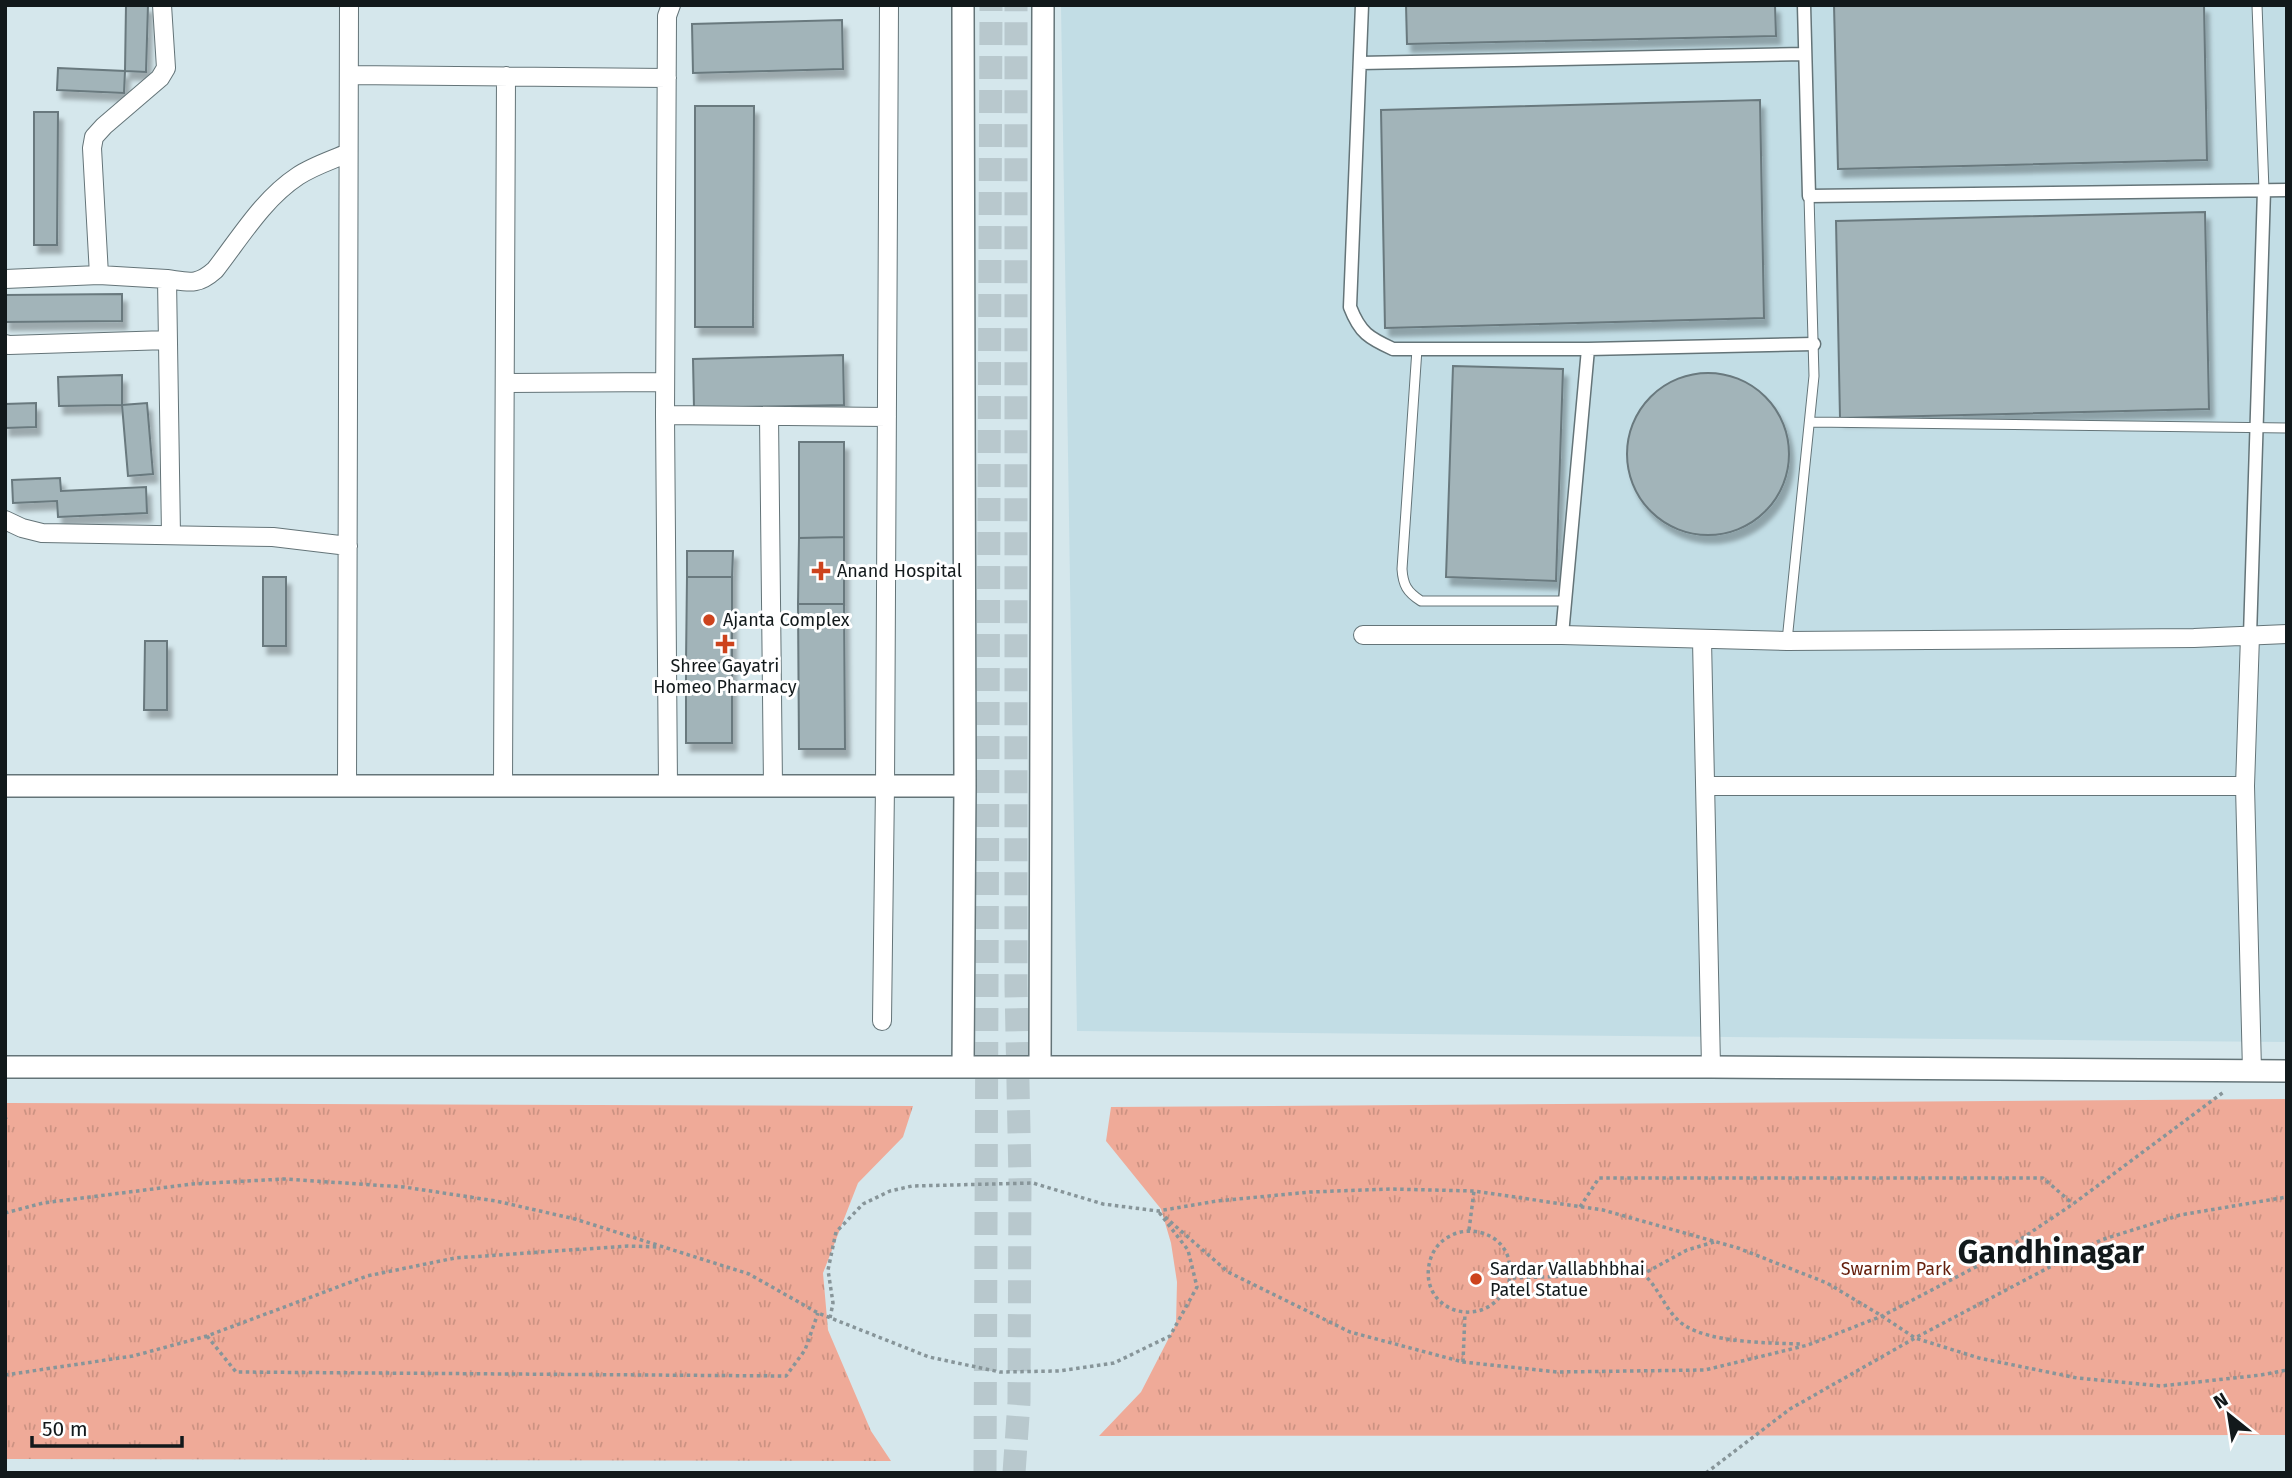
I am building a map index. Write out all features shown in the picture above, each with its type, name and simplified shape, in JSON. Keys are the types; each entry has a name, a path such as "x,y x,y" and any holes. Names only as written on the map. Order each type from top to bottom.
{"street":[{"path":"99,275 92,148 94,137 160,78 166,68 162,5"},
{"path":"347,786 349,5"},
{"path":"668,786 665,383 667,16 671,5"},
{"path":"882,1021 886,786 889,5"},
{"path":"963,5 963,1067"},
{"path":"1040,1067 1044,5"},
{"path":"1362,5 1350,307 1356,324 1370,338 1393,349 1588,349 1814,344"},
{"path":"1804,5 1809,196 2287,190"},
{"path":"1360,63 1805,54"},
{"path":"349,75 667,78"},
{"path":"503,786 506,76"},
{"path":"5,279 99,275 194,283 215,270 267,203 284,186 301,174 348,153"},
{"path":"2252,1071 2245,786 2264,190"},
{"path":"167,279 172,535"},
{"path":"5,344 168,340"},
{"path":"1562,635 1588,349"},
{"path":"505,383 665,383"},
{"path":"665,415 887,417"},
{"path":"769,416 773,786"},
{"path":"5,520 43,533 273,537 348,547"},
{"path":"1363,635 1562,635 1787,642 2287,634"},
{"path":"1702,640 1712,1068"},
{"path":"5,786 965,786"},
{"path":"1704,786 2245,786"},
{"path":"5,1067 2287,1071"}],"lane":[{"path":"2257,5 2264,190"},
{"path":"1787,642 1811,422 1814,344 1809,196"},
{"path":"1417,349 1402,569 1403,582 1410,594 1421,601 1565,601"},
{"path":"1811,422 2287,428"}],"path":[{"path":"1158,1211 1228,1272 1350,1332 1463,1362 1557,1373 1705,1370 1808,1345 1882,1315 1991,1259 2073,1204 2252,1071"},
{"path":"1580,1207 1600,1178 2043,1178 2073,1204"},
{"path":"5,1213 43,1203 179,1186 284,1179 404,1187 496,1202 575,1219 749,1274 818,1313 929,1357 1000,1372 1059,1371 1114,1363 1170,1336 1197,1287 1188,1251 1158,1211"},
{"path":"830,1318 832,1303 828,1270 836,1232 863,1204 890,1191 912,1186 1033,1182 1103,1204 1158,1211 1217,1200 1310,1192 1391,1189 1474,1191 1603,1210 1738,1248 1827,1283 1915,1338 1979,1358 2077,1378 2161,1385 2287,1370"},
{"path":"1469,1230 1474,1191"},
{"path":"1706,1473 1790,1409 1915,1338 2101,1240 2180,1215 2287,1197"},
{"path":"1469,1230 1492,1237 1502,1246 1509,1259 1510,1278 1506,1290 1489,1308 1465,1313 1442,1303 1429,1282 1428,1270 1430,1258 1445,1238 1469,1230"},
{"path":"1510,1278 1643,1274 1687,1250 1714,1242"},
{"path":"5,1375 133,1356 208,1336 367,1276 455,1258 628,1246 663,1247"},
{"path":"1643,1274 1653,1282 1666,1307 1684,1325 1711,1335 1747,1342 1808,1345"},
{"path":"208,1336 236,1372 786,1376 805,1350 818,1313"},
{"path":"1463,1362 1465,1313"}],"shaded area":[{"path":"1061,5 2287,5 2287,1042 1077,1031"}],"green space":[{"name":"Swarnim Park","path":"2287,1099 2287,1435 1099,1436 1141,1392 1176,1324 1177,1282 1171,1243 1161,1209 1106,1141 1111,1107"},
{"path":"5,1103 913,1106 903,1137 858,1183 823,1273 828,1330 871,1431 891,1461 5,1459"}],"building":[{"path":"126,5 148,5 146,72 125,71"},
{"path":"1406,5 1775,5 1776,36 1407,44"},
{"path":"1834,5 2204,5 2207,160 1838,169"},
{"path":"842,20 843,69 693,73 692,24"},
{"path":"58,68 125,71 124,93 57,90"},
{"path":"1760,100 1764,318 1385,328 1381,110"},
{"path":"695,106 754,106 753,327 695,327"},
{"path":"34,112 58,112 57,245 34,245"},
{"path":"2205,212 2209,409 1840,418 1836,221"},
{"path":"122,294 122,321 5,322 5,295"},
{"path":"843,355 844,405 694,408 693,359"},
{"path":"1453,366 1563,369 1556,581 1446,577"},
{"path":"1708,373 1739,379 1765,397 1783,423 1789,454 1783,485 1765,511 1739,529 1708,535 1677,529 1651,511 1633,485 1627,454 1633,423 1651,397 1677,379"},
{"path":"122,375 122,405 59,406 58,377"},
{"path":"36,403 36,427 5,428 5,404"},
{"path":"147,403 153,474 128,476 122,405"},
{"path":"799,442 844,442 844,537 799,538"},
{"path":"60,478 61,491 146,487 147,513 58,517 57,501 13,503 12,480"},
{"name":"Anand Hospital","path":"844,537 844,604 798,604 799,538"},
{"path":"687,551 733,551 732,577 687,577"},
{"path":"263,577 286,577 286,646 263,646"},
{"name":"Ajanta Complex","path":"687,577 732,577 732,663 686,662"},
{"path":"798,604 844,604 845,749 799,749"},
{"path":"145,641 167,641 167,710 144,710"},
{"path":"686,662 732,663 732,743 686,743"}],"tunnel":[{"path":"985,1473 991,5"},
{"path":"1014,1473 1019,1402 1020,1180 1016,986 1016,5"}],"place":[{"name":"Anand Hospital","path":"821,571"},
{"name":"Ajanta Complex","path":"709,620"},
{"name":"Shree Gayatri Homeo Pharmacy","path":"725,644"},
{"name":"Sardar Vallabhbhai Patel Statue","path":"1476,1279"}],"district":[{"name":"Gandhinagar","path":"2051,1252"}]}
